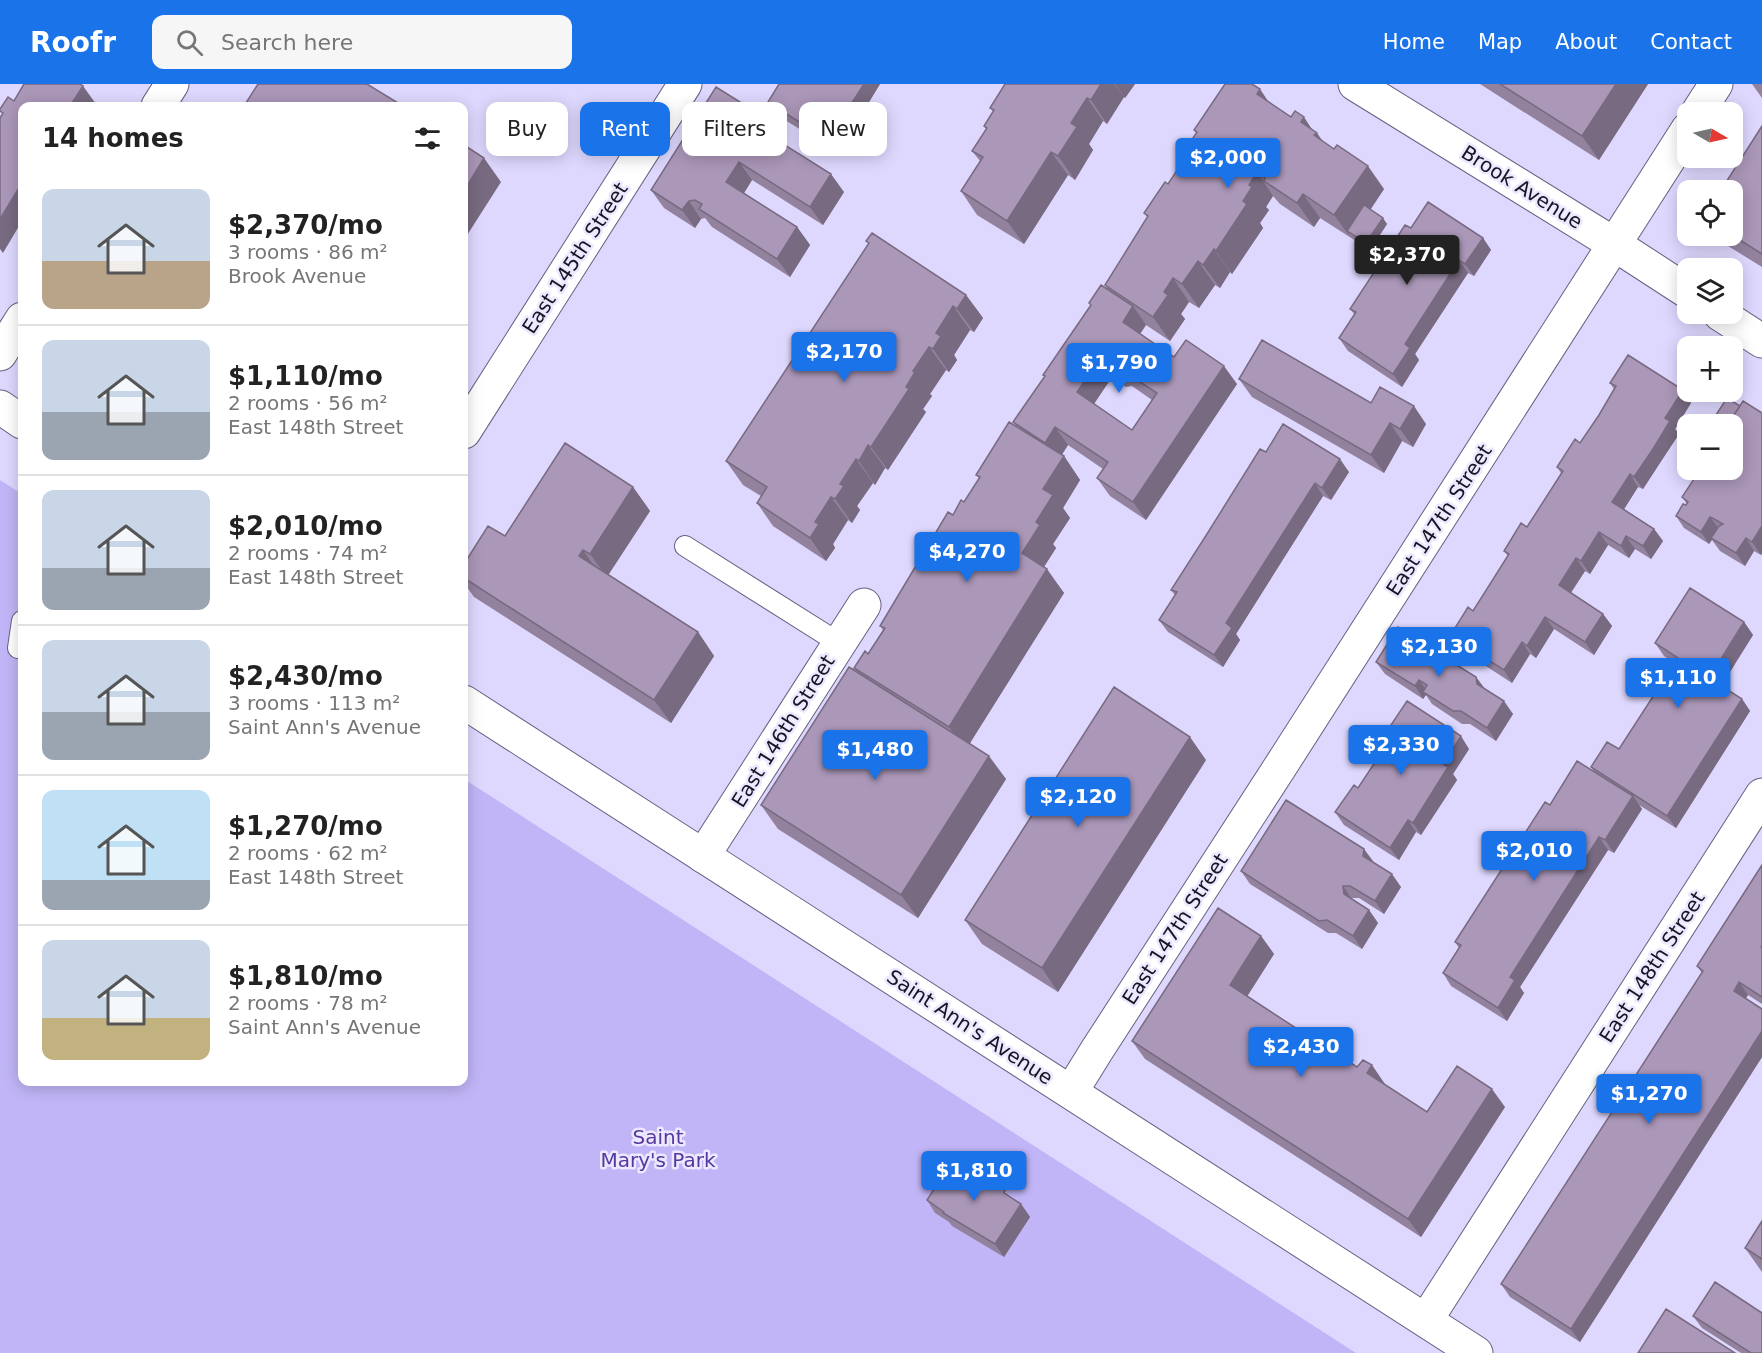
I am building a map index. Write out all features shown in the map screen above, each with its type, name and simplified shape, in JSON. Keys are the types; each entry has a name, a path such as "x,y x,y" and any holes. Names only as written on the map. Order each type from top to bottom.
{"street":[{"path":"161,102 172,84"},
{"name":"East 145th Street","path":"468,426 686,84"},
{"name":"Brook Avenue","path":"1355,84 1677,285"},
{"path":"1704,102 1716,84"},
{"name":"East 147th Street","path":"1071,1092 1677,146"},
{"path":"1736,324 1762,341"},
{"path":"0,354 18,325"},
{"path":"0,407 18,419"},
{"name":"East 146th Street","path":"703,856 864,605"},
{"name":"Saint Ann's Avenue","path":"468,705 1476,1353"},
{"name":"East 148th Street","path":"1426,1320 1762,795"}],"lane":[{"path":"685,546 839,643"}],"green space":[{"name":"Saint Mary's Park","path":"0,480 18,491 18,1086 468,1086 468,782 1356,1353 0,1353"}],"building":[{"path":"24,84 80,84 83,86 73,102 18,102 18,190 0,219 0,118 3,113 0,109 8,97 14,101"},
{"path":"258,84 367,84 396,102 247,102"},
{"path":"779,84 864,84 852,102 799,102 799,122 787,114 787,102 768,102"},
{"path":"1005,84 1101,84 1091,100 1087,98 1071,123 1077,127 1058,156 1051,152 1007,221 961,191 983,157 972,151 987,128 984,126 994,110 990,108"},
{"path":"1225,84 1252,84 1260,89 1257,94 1291,117 1295,111 1304,117 1301,122 1317,133 1314,135 1334,149 1337,145 1368,166 1334,215 1303,194 1297,203 1264,181 1265,178 1257,172 1249,185 1252,187 1243,201 1247,204 1216,251 1214,249 1203,265 1198,261 1182,284 1173,278 1164,292 1168,295 1153,317 1105,285 1148,216 1144,213 1165,182 1168,184 1184,160 1180,158 1197,132 1194,130"},
{"path":"1500,84 1616,84 1582,136"},
{"path":"716,87 740,102 707,102"},
{"path":"1762,126 1762,254 1743,242 1743,180 1727,180 1735,168 1743,168 1743,156"},
{"path":"682,141 682,156 787,156 787,146 831,174 810,207 739,162 726,182 797,227 777,259 699,209 702,204 695,200 689,201 682,210 651,190"},
{"path":"468,148 484,158 468,184"},
{"path":"1428,202 1483,238 1465,264 1459,260 1405,344 1410,348 1393,374 1339,338 1356,312 1350,309 1405,225 1411,228"},
{"path":"1364,205 1383,218 1366,243 1347,231"},
{"path":"872,233 966,295 957,309 953,306 936,333 941,336 933,349 929,347 913,371 915,372 906,387 909,389 871,447 868,445 859,461 856,459 840,484 844,486 835,499 831,497 815,522 819,524 810,538 757,503 767,487 726,461 869,243 866,241"},
{"path":"1101,285 1133,306 1123,322 1174,357 1186,340 1224,366 1133,502 1097,478 1108,462 1055,427 1045,443 1013,422 1091,305 1089,303","holes":["1099,359 1113,368 1119,368 1157,393 1132,430 1077,392"]},
{"path":"1262,340 1371,403 1380,387 1414,406 1400,429 1390,423 1371,455 1239,379"},
{"path":"1628,355 1677,386 1677,399 1665,418 1670,421 1634,477 1630,474 1612,502 1654,529 1643,546 1626,536 1621,546 1599,532 1581,561 1576,558 1559,585 1603,614 1585,642 1545,617 1527,646 1522,642 1504,670 1450,636 1468,607 1473,611 1509,554 1504,551 1521,523 1527,527 1563,471 1557,467 1575,439 1580,443 1599,415 1616,386 1610,383"},
{"path":"1743,401 1762,413 1762,526 1752,542 1746,538 1736,553 1711,538 1723,524 1710,517 1701,532 1676,516 1683,504 1686,505 1688,502 1682,497 1693,480 1743,480 1743,414 1735,414"},
{"path":"1724,402 1734,402 1740,406 1735,414 1717,414"},
{"path":"1009,422 1064,456 1043,489 1053,495 1036,522 1040,525 1022,553 1047,569 949,727 854,668 865,651 868,654 885,628 880,626 948,512 953,515 961,500 964,502 980,477 976,475"},
{"path":"1283,424 1340,459 1322,488 1315,483 1226,623 1232,628 1214,655 1159,620 1177,592 1171,590 1260,449 1266,452"},
{"path":"565,443 633,487 590,554 583,550 579,556 698,632 654,700 468,581 468,558 488,526 505,536"},
{"path":"1690,588 1744,622 1709,678 1742,699 1667,816 1591,767 1607,742 1619,749 1678,658 1655,643"},
{"path":"1398,627 1437,652 1432,660 1439,665 1444,657 1476,677 1477,684 1504,701 1487,728 1461,711 1453,711 1423,692 1427,685 1419,680 1415,686 1376,662"},
{"path":"849,667 989,756 901,895 761,805"},
{"path":"1114,687 1190,737 1042,968 965,920"},
{"path":"1407,701 1461,736 1443,764 1448,767 1413,823 1408,820 1390,848 1335,812 1354,785 1358,788 1395,732 1389,728"},
{"path":"1577,761 1633,796 1605,840 1599,837 1510,977 1515,980 1498,1008 1443,973 1461,945 1455,942 1545,802 1550,805"},
{"path":"1286,800 1364,849 1363,856 1392,874 1375,901 1350,886 1343,886 1344,894 1369,910 1353,936 1327,920 1319,921 1241,871"},
{"path":"1762,865 1762,997 1739,982 1734,991 1762,1009 1762,1031 1571,1329 1501,1284 1703,971 1697,966"},
{"path":"1218,908 1261,936 1230,985 1311,1038 1316,1030 1323,1034 1318,1042 1357,1067 1363,1060 1372,1065 1367,1073 1427,1112 1457,1066 1492,1089 1408,1219 1132,1041"},
{"path":"953,1160 1005,1190 1004,1193 1021,1204 995,1244 943,1213 927,1200"},
{"path":"1762,1221 1762,1259 1745,1248"},
{"path":"1715,1282 1762,1313 1762,1353 1751,1353 1693,1316"},
{"path":"1666,1309 1735,1353 1638,1353"}]}
